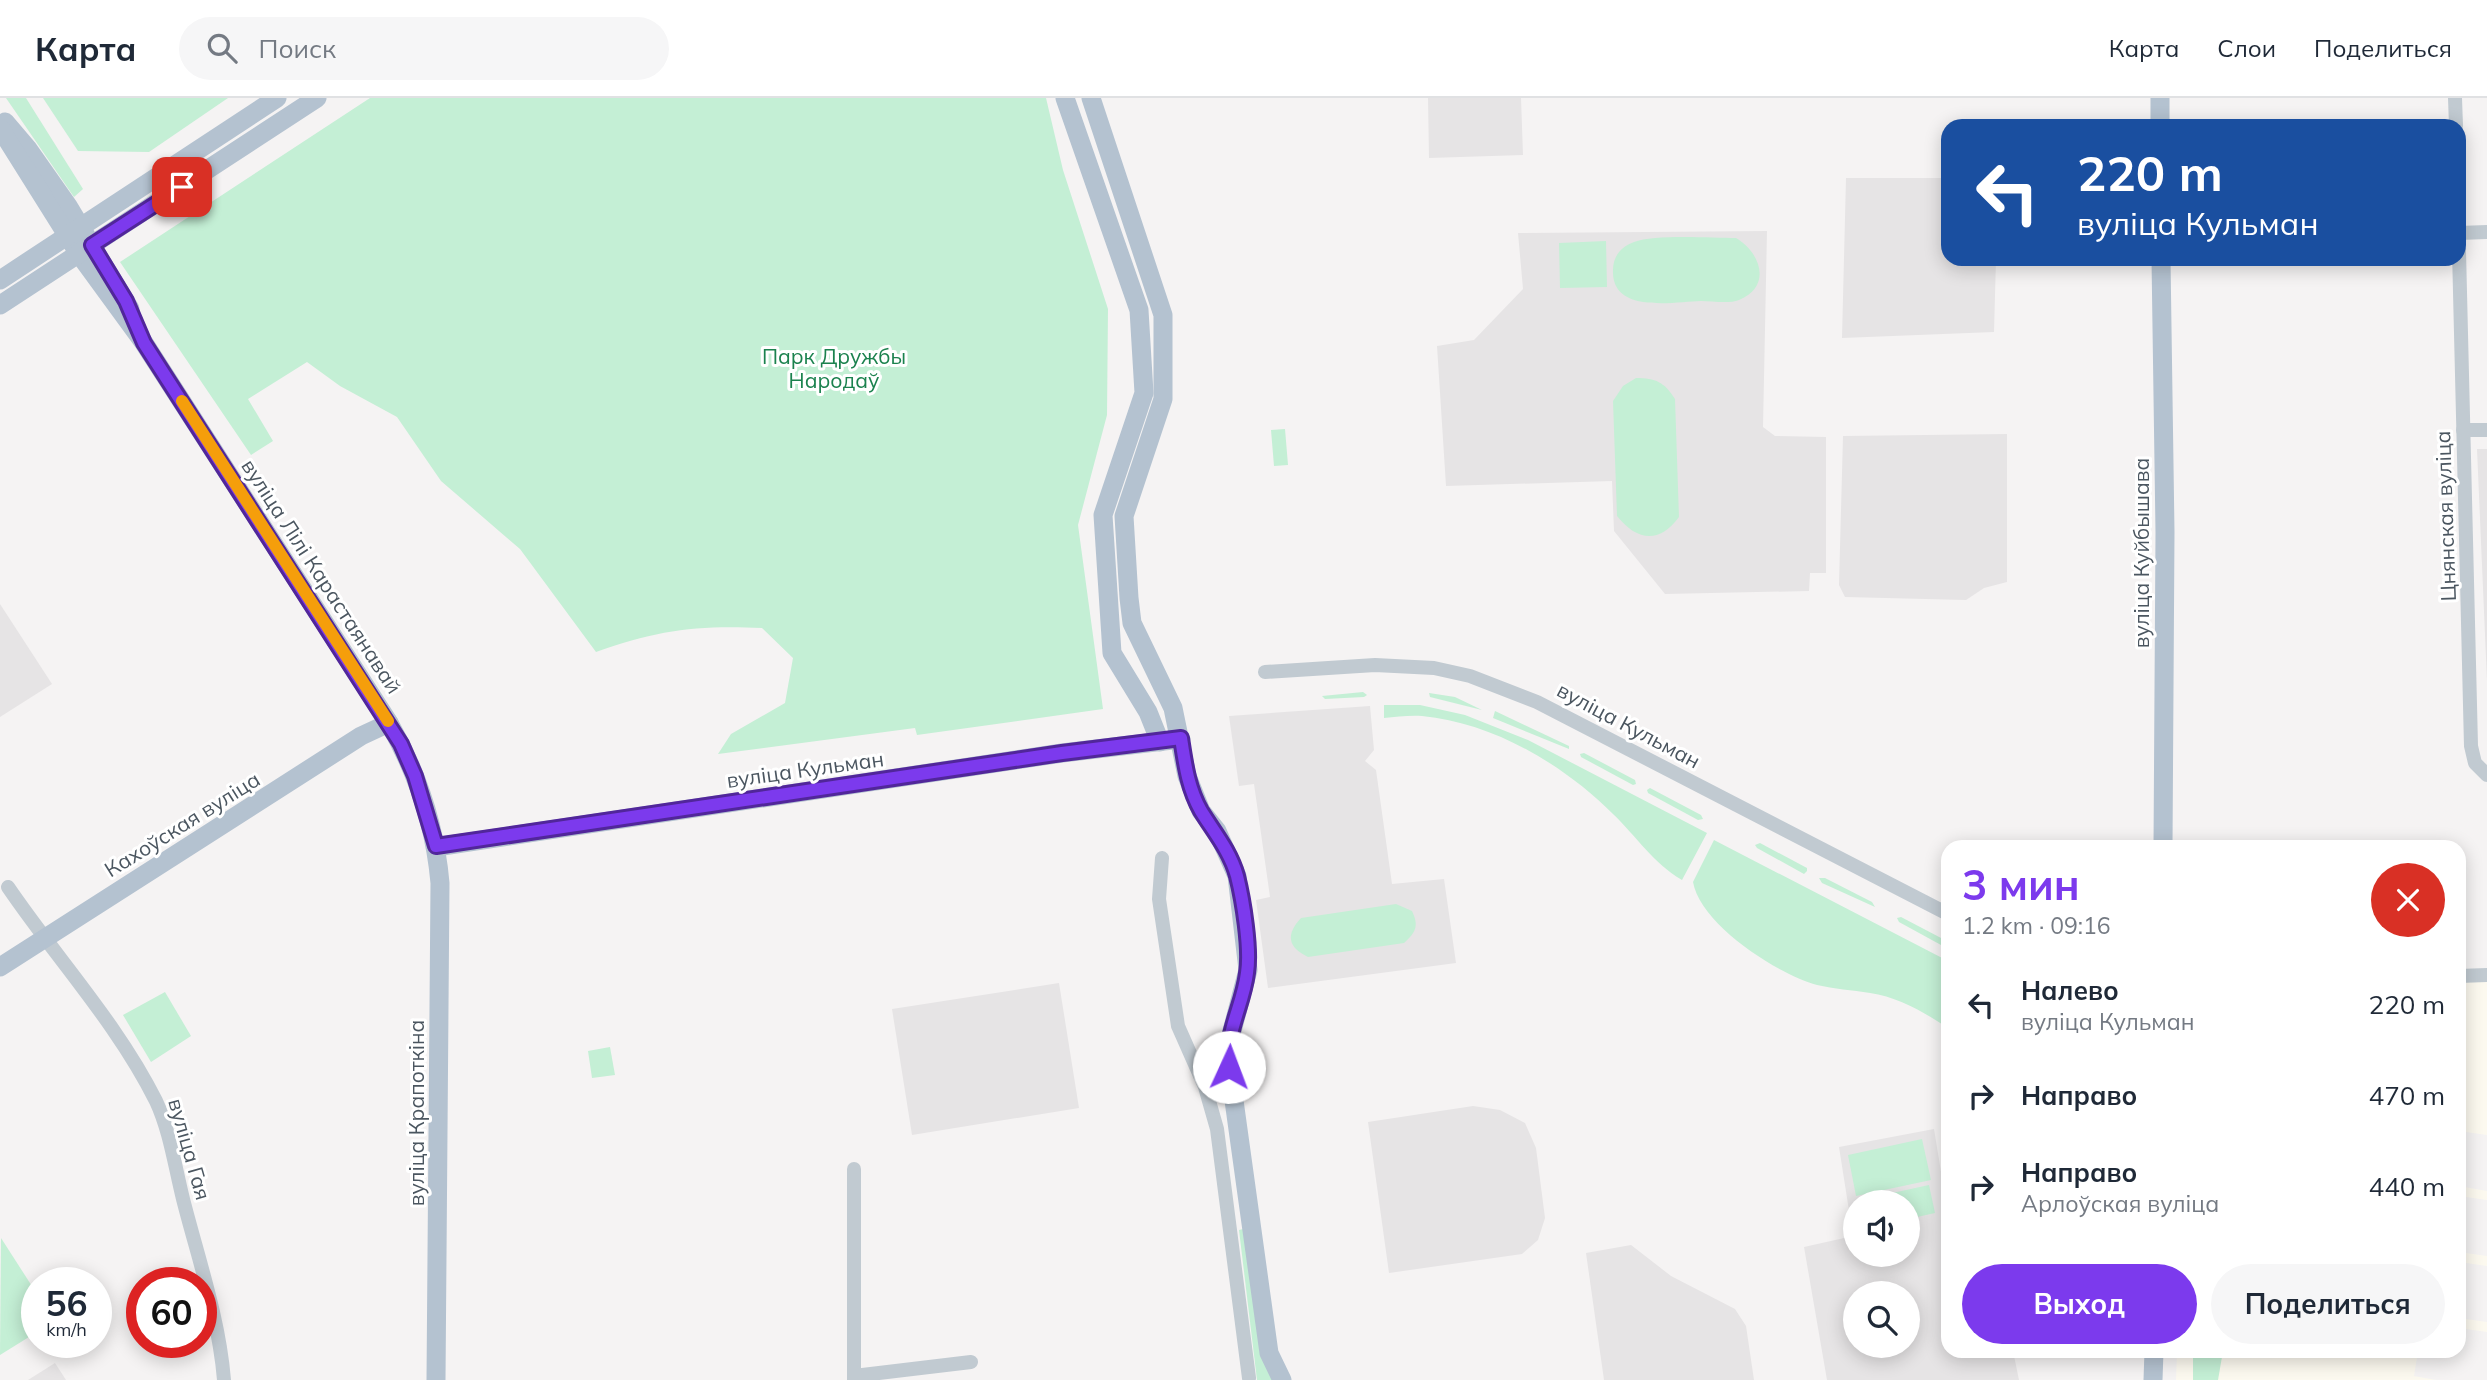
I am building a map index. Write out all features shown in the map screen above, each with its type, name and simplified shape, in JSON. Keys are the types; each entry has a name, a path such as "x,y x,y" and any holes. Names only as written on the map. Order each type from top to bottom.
{"main road":[{"path":"0,280 277,98"},
{"path":"0,305 317,98"},
{"path":"1065,98 1139,310 1144,393 1103,516 1112,653 1148,712 1160,742"},
{"path":"1091,98 1163,315 1163,399 1124,516 1132,624 1173,708 1192,789 1201,811 1217,831 1237,876 1248,970 1227,1050 1269,1353 1282,1380"},
{"path":"2160,98 2160,119"},
{"name":"вуліца Лілі Карастаянавай","path":"0,118 28,149 74,231 144,343 389,723 415,776 436,846"},
{"name":"вуліца Лілі Карастаянавай","path":"0,128 74,231"},
{"name":"вуліца Куйбышава","path":"2161,266 2165,531 2163,840"},
{"name":"Кахоўская вуліца","path":"0,967 360,736 389,723"},
{"name":"вуліца Кульман","path":"436,846 1062,753 1181,738"},
{"name":"вуліца Крапоткіна","path":"436,846 440,883 436,1380"},
{"path":"2153,1380 2154,1358"},
{"path":"2167,1358 2167,1380"}],"street":[{"path":"2455,98 2456,119"},
{"path":"2466,233 2487,232"},
{"name":"Цнянская вуліца","path":"2459,266 2471,746 2475,763 2487,775"},
{"path":"2463,430 2487,430"},
{"name":"вуліца Кульман","path":"1265,672 1401,665 1469,676 1536,702 1941,910"},
{"path":"1162,858 1160,899 1178,1026 1213,1111 1249,1378"},
{"name":"вуліца Гая","path":"8,887 44,939 104,1013 156,1102 203,1275 219,1342 224,1380"},
{"path":"2466,976 2487,975"},
{"path":"854,1169 854,1378 971,1362"}],"shaded area":[{"path":"1428,98 1521,98 1523,155 1429,158"},
{"path":"1846,178 1941,178 1941,266 1996,266 1994,332 1842,338"},
{"path":"1767,231 1763,427 1775,436 1826,437 1826,573 1810,573 1809,591 1665,594 1614,531 1612,481 1446,486 1437,346 1474,340 1523,289 1518,233"},
{"path":"2007,434 2007,582 1984,588 1966,600 1845,597 1839,585 1843,436"},
{"path":"2477,449 2487,449 2487,681"},
{"path":"0,604 52,684 0,717"},
{"path":"1370,706 1374,750 1365,761 1376,770 1392,884 1444,879 1456,963 1268,988 1256,900 1270,897 1254,784 1239,786 1229,716"},
{"path":"2466,981 2487,981 2487,1135 2466,1132"},
{"path":"1059,983 1079,1108 912,1135 892,1009"},
{"path":"1473,1106 1500,1110 1525,1123 1536,1148 1545,1218 1538,1240 1522,1254 1389,1273 1368,1122"},
{"path":"1934,1129 1941,1172 1941,1358 2014,1358 2019,1380 1827,1380 1804,1247 1843,1238 1843,1267 1920,1267 1920,1190 1846,1190 1839,1147"},
{"path":"2466,1187 2487,1191 2487,1200 2466,1197"},
{"path":"1631,1245 1671,1276 1735,1309 1746,1326 1754,1380 1604,1380 1586,1253"},
{"path":"2466,1253 2487,1256 2487,1266 2466,1263"},
{"path":"2466,1319 2487,1322 2487,1332 2466,1329"},
{"path":"2177,1358 2417,1358 2414,1376 2436,1380 2176,1380"},
{"path":"55,1363 66,1380 28,1380"}],"green space":[{"path":"6,98 26,98 83,189 74,197"},
{"path":"43,98 228,98 149,152 78,151"},
{"name":"Парк Дружбы Народаў","path":"370,98 1046,98 1063,170 1108,309 1107,415 1078,525 1103,709 917,735 915,728 718,754 731,734 785,703 793,658 762,628 697,628 658,634 596,652 520,549 441,481 397,417 340,386 307,362 248,399 273,441 251,455 120,262"},
{"path":"1669,237 1736,238 1751,252 1759,269 1756,286 1750,294 1739,300 1646,302 1622,294 1615,284 1613,265 1616,256 1634,242"},
{"path":"1606,241 1607,287 1560,288 1559,243"},
{"path":"1636,378 1659,382 1675,399 1679,517 1664,532 1648,536 1632,530 1617,516 1613,401 1623,386"},
{"path":"1285,429 1288,465 1274,466 1271,430"},
{"path":"1363,692 1367,695 1364,697 1325,699 1322,696"},
{"path":"1429,693 1455,697 1482,710 1430,697"},
{"path":"1384,705 1420,705 1465,715 1528,740 1707,833 1682,880 1654,858 1594,796 1550,763 1501,737 1475,727 1417,716 1384,718"},
{"path":"1495,711 1569,746 1569,749 1493,718"},
{"path":"1584,753 1635,780 1636,784 1633,785 1581,757 1580,754"},
{"path":"1650,788 1701,815 1703,819 1698,820 1648,793"},
{"path":"1714,840 1941,957 1941,1024 1891,998 1817,985 1762,959 1725,930 1710,914 1699,898 1693,882"},
{"path":"1760,843 1807,868 1807,871 1804,874 1757,848 1755,845"},
{"path":"1819,878 1825,878 1872,902 1875,907 1822,883"},
{"path":"1396,904 1412,911 1416,925 1414,932 1404,943 1308,957 1296,949 1291,940 1293,929 1301,918"},
{"path":"1901,917 1941,938 1941,945 1899,922 1897,918"},
{"path":"165,992 191,1036 151,1062 123,1015"},
{"path":"610,1047 615,1075 592,1078 588,1051"},
{"path":"1922,1139 1931,1180 1884,1190 1855,1190 1848,1155"},
{"path":"1929,1185 1935,1213 1920,1216 1920,1190 1906,1190"},
{"path":"1243,1229 1273,1380 1257,1380 1239,1230"},
{"path":"1,1238 21,1269 21,1342 0,1355"},
{"path":"2193,1358 2222,1358 2218,1380 2193,1380"}],"slow traffic":[{"path":"182,401 388,721"}],"route":[{"path":"182,187 92,245 126,301 144,343 389,723 415,776 436,846 1062,753 1181,738 1187,776 1192,789 1201,811 1217,831 1237,876 1243,917 1248,970 1243,996 1231,1024 1227,1050 1229,1067"}]}
